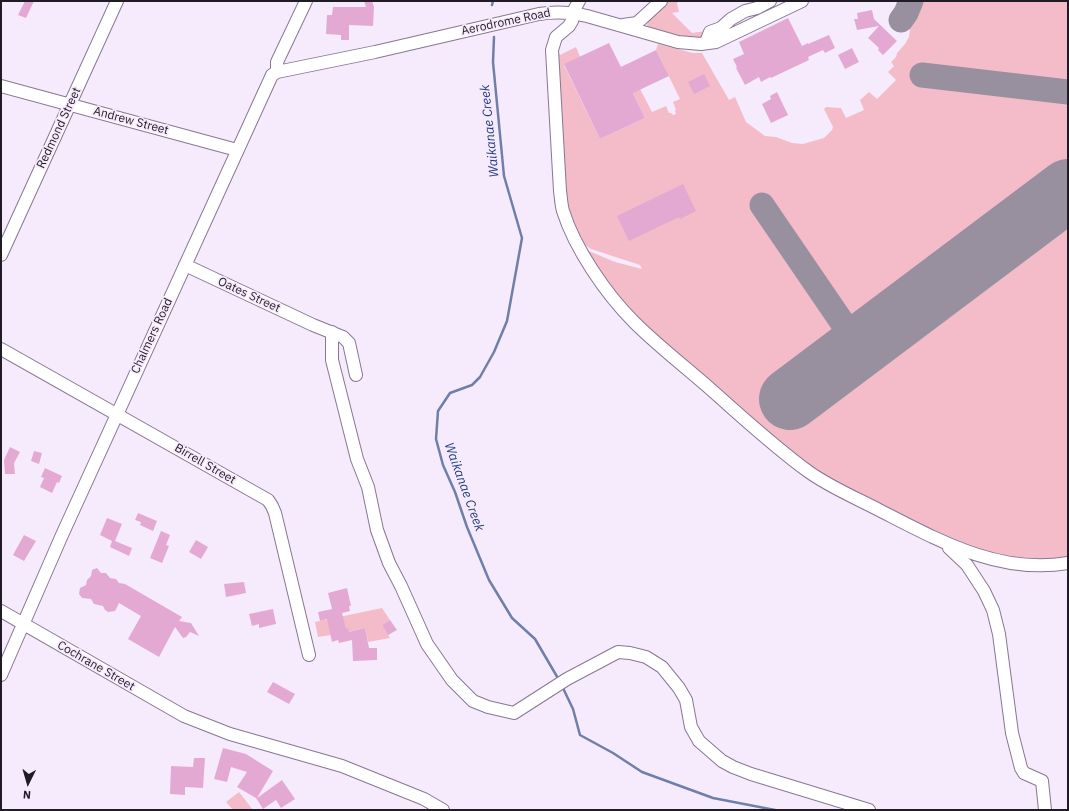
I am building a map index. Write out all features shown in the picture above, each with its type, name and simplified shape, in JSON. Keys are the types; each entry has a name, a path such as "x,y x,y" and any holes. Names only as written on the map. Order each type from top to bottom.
{"street":[{"name":"Redmond Street","path":"1,255 117,1"},
{"name":"Chalmers Road","path":"1,675 117,414 237,150 272,75 277,72 277,62 306,1"},
{"path":"580,1 573,12 572,21 569,26 556,37 552,50 560,191 563,210 574,237 600,281 613,299 635,323 776,446 804,468 840,490 944,543 985,558 1017,564 1043,565 1068,563"},
{"path":"612,23 624,25 637,23 661,1"},
{"path":"730,36 734,32 738,21 770,1"},
{"name":"Aerodrome Road","path":"277,72 383,50 539,14 558,12 573,12 678,42 701,44 716,42 800,2"},
{"path":"701,44 706,42 709,33 712,31 721,28 731,19 745,11 757,8"},
{"name":"Andrew Street","path":"1,86 237,150"},
{"name":"Oates Street","path":"185,265 313,325 343,337 348,343 356,375"},
{"path":"332,332 332,360 358,459 368,487 377,530 389,563 402,586 427,644 452,680 473,701 488,707 514,713 567,679 618,652 646,657 662,666 679,688 686,700 691,727 700,741 722,761 751,774 869,810"},
{"name":"Birrell Street","path":"1,349 268,500 272,506 309,655"},
{"path":"944,543 967,565 984,591 993,610 997,628 1012,733 1021,768 1024,773 1042,781 1045,810"},
{"name":"Cochrane Street","path":"1,611 192,719 230,734 342,766 424,799 442,810"}],"shaded area":[{"path":"667,1 678,1 679,12 672,13 692,33 706,31 704,37 686,37 649,27 647,25 648,21"},
{"path":"915,1 1068,1 1068,561 985,557 811,471 625,309 584,249 615,262 642,269 640,265 591,249 582,243 566,210 557,50 560,55 576,47 580,57 564,65 600,139 645,118 621,67 627,64 652,112 666,106 669,113 673,115 676,114 673,102 680,99 656,50 658,44 693,53 702,53 729,100 735,97 746,122 765,136 776,137 792,143 803,144 824,138 832,130 833,127 824,109 826,107 841,108 846,118 864,110 860,100 869,92 877,99 896,80 888,72 894,66 891,62 909,37 909,21"},
{"path":"382,608 390,620 382,625 390,638 368,642 365,628 349,632 343,629 331,635 318,637 315,622"},
{"path":"239,792 253,810 233,810 226,802"}],"building":[{"path":"25,1 34,1 26,18 18,15"},
{"path":"364,1 372,1 374,7 373,26 349,25 349,40 341,40 341,35 326,34 327,15 332,15 333,7 366,7"},
{"path":"872,10 874,19 897,41 883,55 878,50 879,48 868,38 879,26 857,30 854,19 858,19 857,13"},
{"path":"788,18 802,46 829,35 835,48 825,53 823,50 808,57 809,60 771,78 770,77 761,82 759,77 745,85 733,59 744,54 739,42"},
{"path":"609,43 621,67 656,50 669,76 633,93 645,118 600,139 564,64"},
{"path":"852,48 859,62 845,69 838,55"},
{"path":"704,74 710,86 694,94 688,82"},
{"path":"777,92 788,115 771,123 762,104 771,99 770,96"},
{"path":"683,184 696,211 680,219 679,217 629,241 617,216"},
{"path":"10,447 20,452 14,463 15,474 5,474 4,460"},
{"path":"34,451 42,453 39,464 31,461"},
{"path":"45,468 62,476 59,483 57,482 52,493 40,487 44,478 41,477"},
{"path":"138,513 157,521 153,531 140,525 141,522 135,520"},
{"path":"107,518 122,524 115,541 132,548 129,556 110,547 112,541 100,535"},
{"path":"161,531 170,535 166,545 169,546 162,563 150,558"},
{"path":"24,535 36,541 24,561 13,555"},
{"path":"196,540 208,547 201,559 189,552"},
{"path":"97,568 101,573 106,573 110,578 116,579 119,583 125,584 182,617 179,621 191,623 199,636 190,632 183,638 175,627 159,657 128,639 141,616 119,603 115,611 108,612 103,606 94,604 91,599 82,598 79,594 80,588 86,585 87,580 91,576 92,570"},
{"path":"244,582 246,593 226,597 224,584"},
{"path":"347,588 351,606 349,606 350,611 342,613 346,629 348,628 349,632 365,628 369,648 377,648 377,660 353,661 352,640 339,643 338,640 332,642 327,619 320,621 318,612 332,609 328,593"},
{"path":"273,609 276,624 259,628 259,624 252,626 249,614"},
{"path":"390,620 397,630 388,635 382,625"},
{"path":"273,682 295,694 289,704 267,692"},
{"path":"223,748 246,754 273,771 257,798 282,780 295,799 281,808 276,800 263,809 256,798 237,787 247,772 231,767 227,782 214,779"},
{"path":"194,758 205,758 203,788 185,787 185,795 170,794 171,766 193,767"}],"waterway":[{"name":"Waikanae Creek","path":"492,5 493,1"},
{"name":"Waikanae Creek","path":"494,37 493,62 504,176 522,238 507,321 494,352 480,377 472,385 450,393 438,411 436,439 443,465 489,580 512,618 535,639 559,680"},
{"name":"Waikanae Creek","path":"562,686 573,709 580,735 613,753 642,772 713,798 775,810"}],"taxiway":[{"path":"901,20 911,1"},
{"path":"922,75 1068,92"},
{"path":"762,205 859,347"}],"runway":[{"path":"790,399 1068,190"}]}
